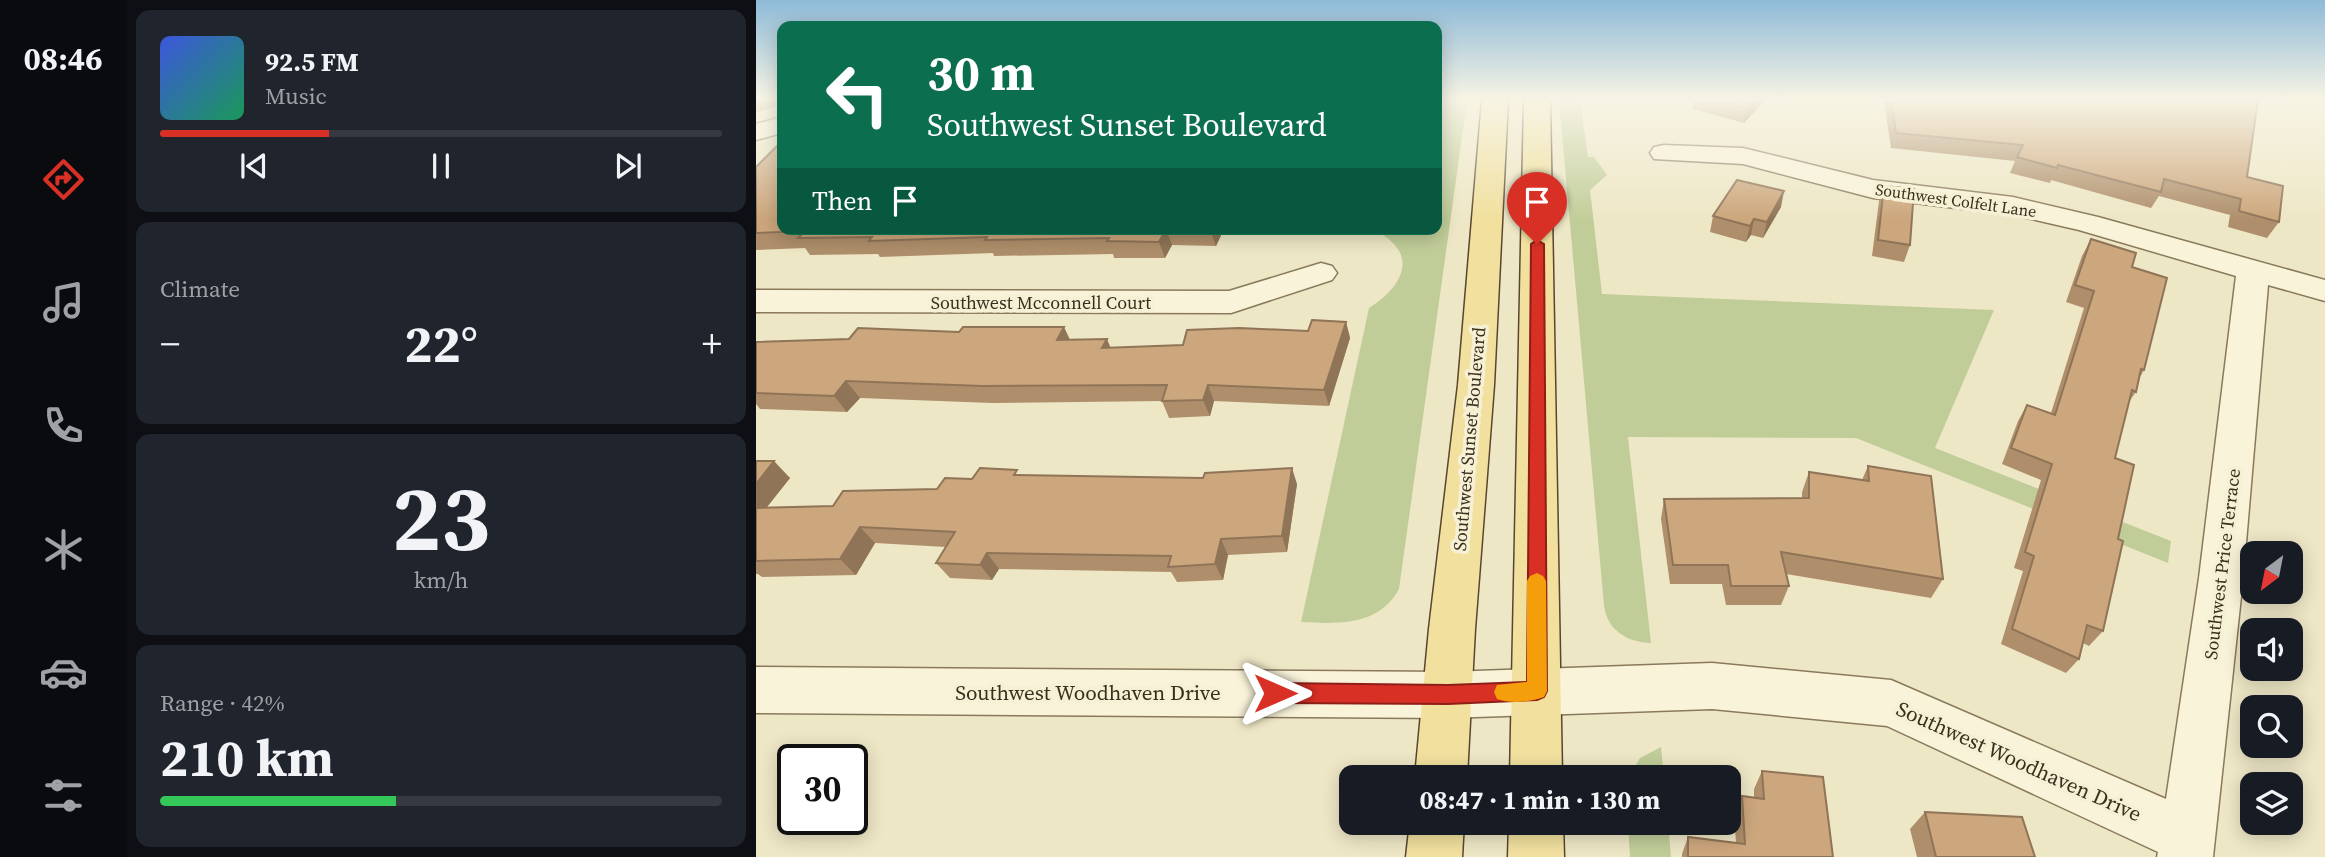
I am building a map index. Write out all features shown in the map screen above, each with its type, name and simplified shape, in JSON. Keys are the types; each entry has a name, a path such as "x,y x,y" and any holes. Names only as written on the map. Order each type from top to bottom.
{"main road":[{"name":"Southwest Sunset Boulevard","path":"1442,765 1452,629 1476,385 1492,140"},
{"path":"1536,765 1537,140"},
{"path":"1434,857 1436,835"},
{"path":"1536,835 1536,857"}],"street":[{"name":"Southwest Colfelt Lane","path":"1664,153 1743,156 1873,189 2013,206 2087,223 2325,291"},
{"name":"Southwest Price Terrace","path":"2187,847 2221,578 2253,271"},
{"name":"Southwest Mcconnell Court","path":"756,301 1231,302 1321,272"},
{"name":"Southwest Woodhaven Drive","path":"756,690 1448,695 1712,686 1891,703 2187,847"}],"green space":[{"path":"1442,140 1462,140 1399,589 1381,610 1369,616 1343,622 1301,622 1369,308 1389,292 1401,274 1401,254 1383,235 1442,235"},
{"path":"1563,140 1586,140 1588,157 1594,157 1607,175 1590,190 1602,294 1994,310 1935,448 2171,541 2168,563 1856,438 1628,437 1651,643 1620,634 1606,615"},
{"path":"1661,747 1663,765 1636,765 1640,758"},
{"path":"1629,835 1669,835 1671,857 1630,857"}],"building":[{"path":"1970,140 2252,140 2247,177 2283,186 2279,222 2239,211 2241,199 2164,179 2161,192 2017,157 2023,145"},
{"path":"777,146 777,232 756,233 756,167"},
{"path":"1737,180 1784,191 1767,222 1754,219 1750,226 1713,216"},
{"path":"1884,186 1914,189 1910,245 1878,240"},
{"path":"801,235 1163,235 1159,242 1107,241 1109,238 985,240 987,237 869,241 872,237 798,238"},
{"path":"2091,239 2136,253 2132,267 2167,278 2144,370 2141,369 2136,392 2132,390 2115,458 2134,465 2118,539 2123,541 2103,631 2087,625 2079,659 2012,629 2034,556 2025,552 2052,464 2011,448 2027,405 2055,415 2094,291 2075,285"},
{"path":"1312,320 1346,322 1324,390 1208,385 1203,400 1162,401 1167,385 982,386 846,381 834,396 756,393 756,342 849,339 858,328 959,332 963,327 1064,327 1057,340 1107,339 1102,348 1183,345 1187,330 1239,328 1308,331"},
{"path":"756,461 774,461 756,484"},
{"path":"1868,466 1931,476 1943,579 1781,552 1789,586 1731,586 1728,565 1673,565 1664,499 1809,498 1809,472 1869,481"},
{"path":"980,468 1017,470 1014,475 1203,478 1205,473 1292,468 1282,536 1221,539 1215,564 1168,567 1171,556 987,553 980,565 936,563 955,532 860,527 840,559 756,561 756,508 833,506 843,491 937,489 945,478 972,479"},
{"path":"1762,771 1823,777 1833,857 1688,857 1688,837 1745,844 1742,796 1764,799"},
{"path":"1925,812 2022,817 2035,857 1936,857"}],"slow traffic":[{"path":"1505,692 1537,691 1537,581"}],"route":[{"path":"1275,693 1448,695 1537,691 1537,244"}]}
